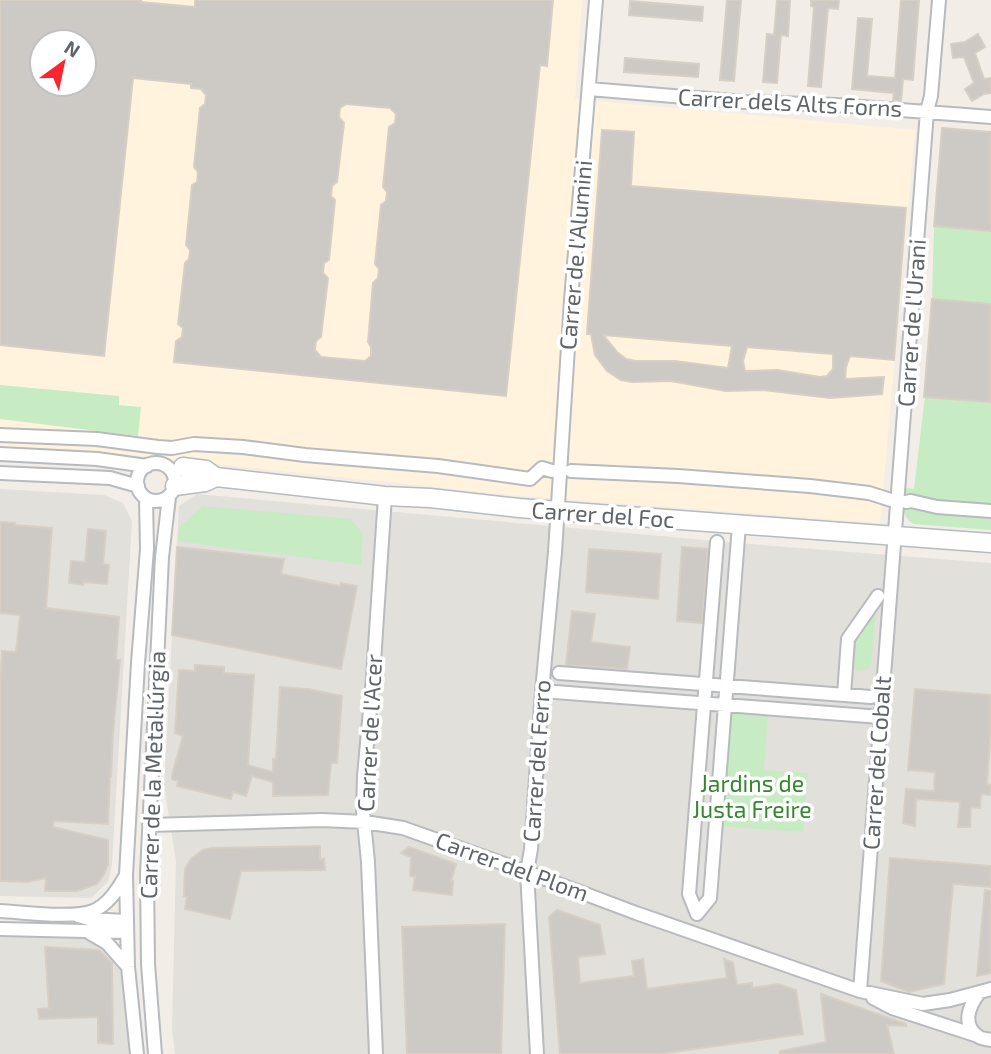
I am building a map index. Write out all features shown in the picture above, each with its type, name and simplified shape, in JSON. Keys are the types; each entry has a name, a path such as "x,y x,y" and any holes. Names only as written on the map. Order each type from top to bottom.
{"street":[{"name":"Carrer de l'Alumini","path":"557,510 596,0"},
{"name":"Carrer de l'Urani","path":"895,536 927,111 931,96 939,0"},
{"name":"Carrer dels Alts Forns","path":"589,89 745,102 837,105 991,117"},
{"name":"Carrer del Foc","path":"0,435 97,439 172,448 194,444 243,447 438,466 530,479 547,470"},
{"path":"0,454 97,459 147,466"},
{"path":"155,463 176,467 172,491 158,502 142,495 138,486 139,474 147,466 155,463"},
{"name":"Carrer del Foc","path":"176,467 206,470 216,477 385,496 991,543"},
{"name":"Carrer del Foc","path":"572,471 810,486 869,493 888,499"},
{"path":"0,473 110,478 138,486"},
{"name":"Carrer del Foc","path":"172,491 216,477"},
{"name":"Carrer de la Metal·lúrgia","path":"155,1054 148,964 147,874 162,557 172,491"},
{"name":"Carrer de l'Acer","path":"376,1054 363,811 385,496"},
{"name":"Carrer de la Metal·lúrgia","path":"137,1054 124,924 147,549 146,499"},
{"path":"909,501 937,507 991,511"},
{"name":"Carrer del Ferro","path":"537,1054 527,872 557,510"},
{"path":"717,542 689,894 697,915 710,898 739,525"},
{"name":"Carrer del Cobalt","path":"860,991 895,536"},
{"path":"831,713 838,694 848,639 878,596"},
{"path":"712,598 734,600"},
{"path":"708,649 730,652"},
{"path":"559,673 871,697"},
{"path":"612,696 613,677"},
{"path":"670,700 672,682"},
{"path":"780,709 782,690"},
{"path":"542,691 881,718"},
{"path":"701,747 722,748"},
{"path":"698,785 719,786"},
{"name":"Carrer del Plom","path":"149,825 323,820 365,822 402,828 860,991"},
{"path":"693,841 714,843"},
{"path":"124,924 147,874"},
{"path":"76,915 94,911 105,903 126,875"},
{"path":"0,911 76,915 124,924"},
{"path":"0,929 88,932 124,924"},
{"path":"88,932 107,943 128,967"},
{"path":"127,949 148,964"},
{"path":"860,991 923,1004 985,991"},
{"path":"860,991 892,1008 985,1038"},
{"path":"985,991 970,1005 968,1014 970,1025 985,1038"}],"shaded area":[{"path":"0,0 582,0 575,99 915,130 880,523 523,496 110,453 0,447"},
{"path":"0,489 104,495 123,503 132,521 112,864 108,882 91,898 0,896"},
{"path":"197,494 991,563 991,1054 175,1054 172,1029 176,861 164,786 179,506"},
{"path":"0,929 88,932 128,967 134,1054 0,1054"}],"green space":[{"path":"934,226 991,231 991,304 932,299"},
{"path":"0,385 119,396 119,405 141,407 138,436 0,419"},
{"path":"925,396 991,402 991,530 914,524 904,513 906,488 914,489"},
{"path":"203,506 351,519 363,534 361,565 178,541 179,527"},
{"path":"875,609 871,665 867,670 860,671 852,668 851,642"},
{"name":"Jardins de Justa Freire","path":"728,710 768,713 764,770 808,773 803,832 719,826"}],"building":[{"path":"0,0 141,0 195,7 195,0 553,0 547,66 540,65 506,396 174,362 176,341 182,337 183,328 178,324 185,263 189,259 190,250 186,245 192,185 197,182 198,172 194,167 200,108 205,104 206,95 201,89 191,88 191,84 133,78 104,356 0,345","holes":["346,104 390,108 396,114 395,123 389,127 383,187 387,192 386,201 381,205 375,264 379,269 378,278 373,283 368,342 371,356 365,361 321,357 315,350 316,341 321,337 328,278 323,273 324,263 329,260 335,200 331,196 332,186 337,182 344,123 339,117 340,108"]},
{"path":"727,0 741,0 734,81 720,80"},
{"path":"777,0 790,0 788,36 781,35 777,83 763,82 767,34 774,35"},
{"path":"811,0 839,0 838,9 828,8 821,87 808,86 814,7 811,6"},
{"path":"901,0 919,0 913,80 903,79 901,101 893,101 894,93 852,89 858,18 872,19 867,76 895,78"},
{"path":"630,1 703,7 702,21 629,15"},
{"path":"978,34 985,47 975,53 984,79 991,78 991,93 972,101 965,89 974,83 964,57 953,58 951,44 965,42"},
{"path":"625,58 699,64 698,77 624,72"},
{"path":"942,128 991,132 991,231 934,226"},
{"path":"602,130 634,132 631,186 906,208 894,360 850,356 846,367 845,379 884,377 882,394 830,398 763,390 726,391 671,381 621,380 607,371 595,355 591,334 587,334","holes":["603,335 732,346 728,368 675,361 636,361 626,359 617,352","747,347 833,354 833,369 827,376 820,377 777,370 745,371 743,361"]},
{"path":"932,299 991,304 991,402 924,397"},
{"path":"0,522 52,528 46,608 119,617 116,660 120,660 108,824 54,821 53,827 108,840 108,864 104,874 97,884 77,891 45,891 46,878 27,882 0,881 2,651 16,652 20,615 0,613"},
{"path":"88,529 106,531 103,564 109,565 107,584 69,583 71,561 85,562"},
{"path":"177,547 284,559 281,574 340,586 341,583 357,586 341,669 172,635"},
{"path":"682,547 708,549 702,623 677,621"},
{"path":"589,549 661,554 658,599 586,592"},
{"path":"572,611 595,614 591,642 630,647 627,669 566,665"},
{"path":"195,665 224,667 224,673 254,675 248,765 273,772 280,687 342,696 337,763 331,763 328,795 273,796 273,782 252,776 246,796 233,792 231,799 177,786 178,781 172,779 172,775 183,736 175,733 179,670 195,671"},
{"path":"915,689 991,695 987,784 991,785 991,795 981,794 980,808 971,807 970,827 958,827 960,802 916,799 915,826 903,823 906,789 934,791 935,772 908,770"},
{"path":"320,846 320,859 324,859 325,870 241,871 230,919 185,909 185,869 191,859 203,850"},
{"path":"409,847 456,864 451,881 452,895 413,890 415,877 410,876 411,857 401,853"},
{"path":"890,858 991,866 991,887 953,884 944,984 909,992 881,981"},
{"path":"985,890 991,891 991,973 977,976"},
{"path":"557,910 600,925 605,954 578,957 580,983 634,976 632,961 643,959 647,989 727,978 724,959 733,963 737,985 752,983 752,988 778,984 796,990 803,1034 658,1054 560,1054 549,917"},
{"path":"505,924 501,1054 407,1054 402,927"},
{"path":"45,947 99,950 112,963 113,1044 98,1043 98,1017 39,1019 38,1009 49,1008"},
{"path":"821,994 906,1024 887,1025 894,1054 780,1054 780,1051 826,1042"}]}
